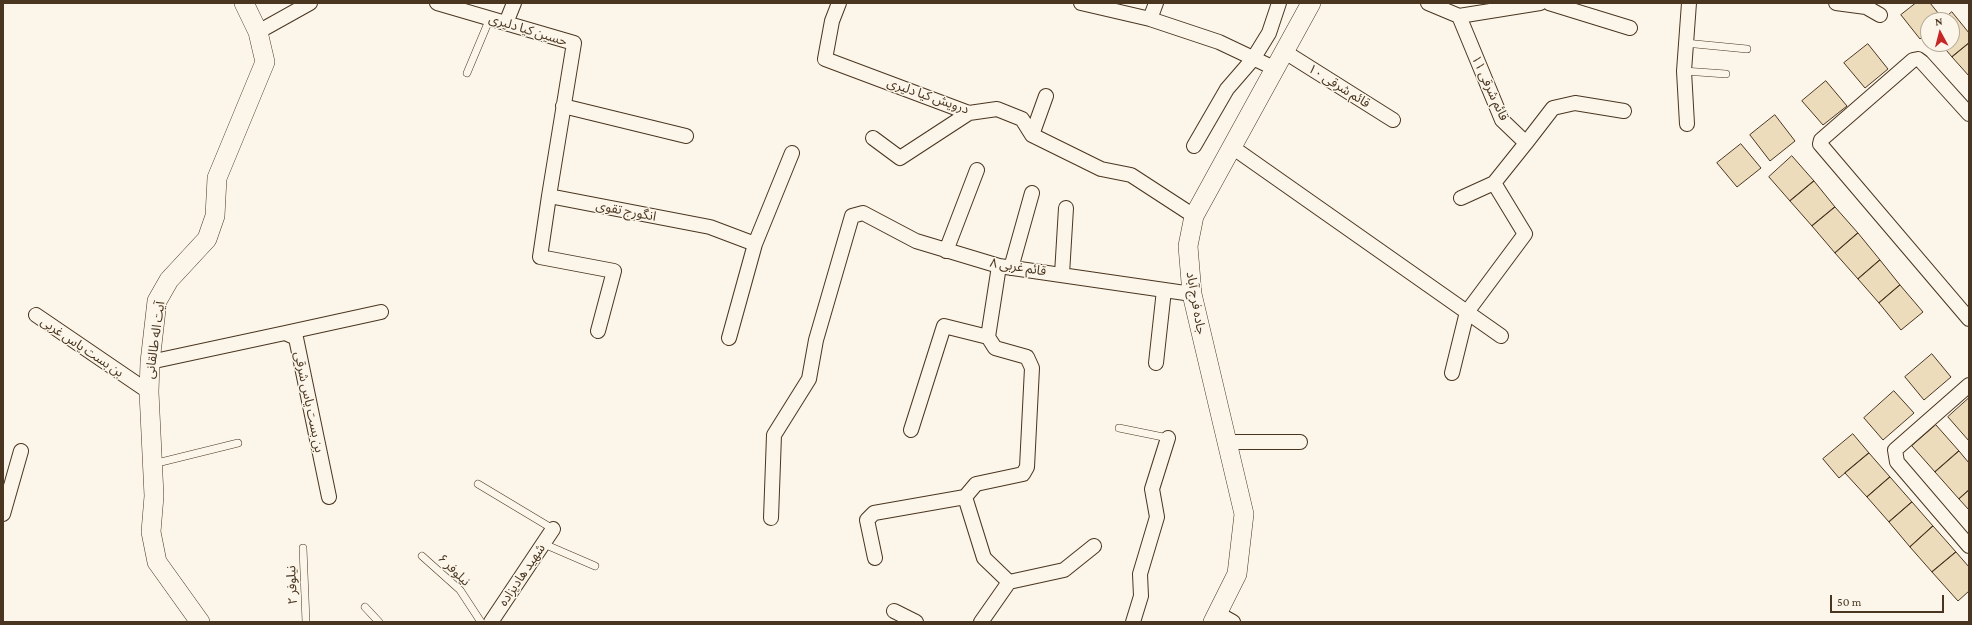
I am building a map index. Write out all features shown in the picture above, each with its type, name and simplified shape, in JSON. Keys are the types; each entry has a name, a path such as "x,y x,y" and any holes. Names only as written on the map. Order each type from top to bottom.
{"street":[{"name":"آیت اله طالقانی","path":"200,622 158,562 151,532 154,496 149,392 150,362 158,301 169,280 207,239 215,216 217,178 265,62 258,32 244,3"},
{"path":"258,32 310,3"},
{"name":"حسین کیا دلیری","path":"437,3 574,43 563,106"},
{"path":"506,23 514,3"},
{"name":"درویش کیا دلیری","path":"839,3 832,21 825,59 969,113 997,108 1022,119 1032,135 1101,169 1131,175 1194,216"},
{"path":"1082,3 1150,19 1219,42 1276,69"},
{"path":"1150,19 1156,3"},
{"path":"1194,146 1227,89 1253,59 1269,33 1279,3"},
{"name":"جاده فرج آباد","path":"1221,619 1237,574 1244,514 1192,294 1188,246 1194,216 1311,3"},
{"path":"1428,3 1458,16 1533,3"},
{"path":"1549,3 1630,28"},
{"path":"1687,124 1684,71 1689,3"},
{"path":"1836,3 1866,8 1880,15"},
{"name":"قائم شرقی ۱۱","path":"1458,16 1502,120 1526,143"},
{"name":"قائم شرقی ۱۰","path":"1285,52 1393,120"},
{"path":"1969,114 1922,62 1918,59 1913,60 1820,140 1820,144 1969,319"},
{"path":"1032,135 1046,96"},
{"path":"1461,198 1494,183 1554,108 1575,103 1624,111"},
{"path":"598,331 614,271 540,257 563,106 686,136"},
{"path":"873,138 900,158 969,113"},
{"path":"1232,147 1501,336"},
{"path":"729,338 755,244 792,153"},
{"path":"946,251 977,170"},
{"path":"1452,373 1467,312 1525,234 1494,183"},
{"path":"988,337 1005,267 1032,193"},
{"name":"انگورج تقوی","path":"549,196 710,227 755,244"},
{"path":"1062,274 1066,208"},
{"name":"قائم غربی ۸","path":"771,518 774,435 809,379 816,340 852,216 863,213 916,241 1005,267 1062,274 1192,294"},
{"path":"1156,363 1164,290"},
{"path":"150,362 381,312"},
{"name":"بن بست یاس غربی","path":"36,315 149,392"},
{"path":"875,558 867,520 874,513 965,497 976,484 1023,474 1027,467 1032,368 1027,356 996,348 988,337 944,326 911,430"},
{"name":"بن بست یاس شرقی","path":"285,333 296,338 329,497"},
{"path":"1969,385 1895,450 1897,462 1969,546"},
{"path":"1133,622 1141,596 1140,574 1157,517 1152,489 1168,438"},
{"path":"1227,442 1300,442"},
{"path":"3,514 21,452"},
{"path":"965,497 984,558 1009,582"},
{"name":"شهید هادیزاده","path":"491,622 553,529"},
{"path":"981,622 1009,582 1064,570 1094,546"},
{"path":"894,611 916,622"}],"lane":[{"path":"467,73 490,18"},
{"path":"1685,43 1747,49"},
{"path":"1684,71 1726,74"},
{"path":"1119,428 1168,438"},
{"path":"153,464 238,443"},
{"path":"478,484 553,529"},
{"path":"544,544 595,566"},
{"name":"نیلوفر ۲","path":"303,548 306,622"},
{"name":"نیلوفر ۶","path":"422,556 460,590 481,622"},
{"path":"365,607 379,622"}],"building":[{"path":"1916,3 1930,3 1937,12 1920,12 1920,39 1901,15"},
{"path":"1960,22 1969,33 1969,43 1960,50"},
{"path":"1969,43 1969,76 1952,57 1960,52"},
{"path":"1868,44 1888,69 1865,88 1844,63"},
{"path":"1948,52 1958,52 1952,57"},
{"path":"1826,81 1847,106 1823,125 1802,101"},
{"path":"1775,115 1795,141 1770,161 1750,135"},
{"path":"1741,144 1761,168 1737,187 1717,163"},
{"path":"1792,156 1814,181 1790,201 1769,177"},
{"path":"1814,181 1835,207 1812,226 1790,201"},
{"path":"1835,207 1858,233 1835,253 1812,226"},
{"path":"1858,233 1880,260 1858,279 1835,253"},
{"path":"1880,260 1900,285 1879,303 1858,279"},
{"path":"1900,285 1923,312 1901,330 1879,303"},
{"path":"1932,354 1951,377 1924,400 1905,377"},
{"path":"1894,391 1914,413 1883,440 1864,418"},
{"path":"1969,398 1969,441 1948,417"},
{"path":"1936,425 1959,451 1935,472 1912,446"},
{"path":"1853,434 1869,453 1839,478 1823,459"},
{"path":"1959,451 1969,463 1969,490 1959,499 1935,472"},
{"path":"1869,453 1890,477 1867,497 1845,473"},
{"path":"1890,477 1912,502 1889,522 1867,497"},
{"path":"1969,490 1969,510 1959,499"},
{"path":"1912,502 1933,526 1910,547 1889,522"},
{"path":"1933,526 1956,552 1932,572 1910,547"},
{"path":"1956,552 1969,567 1969,591 1958,601 1932,572"}]}
